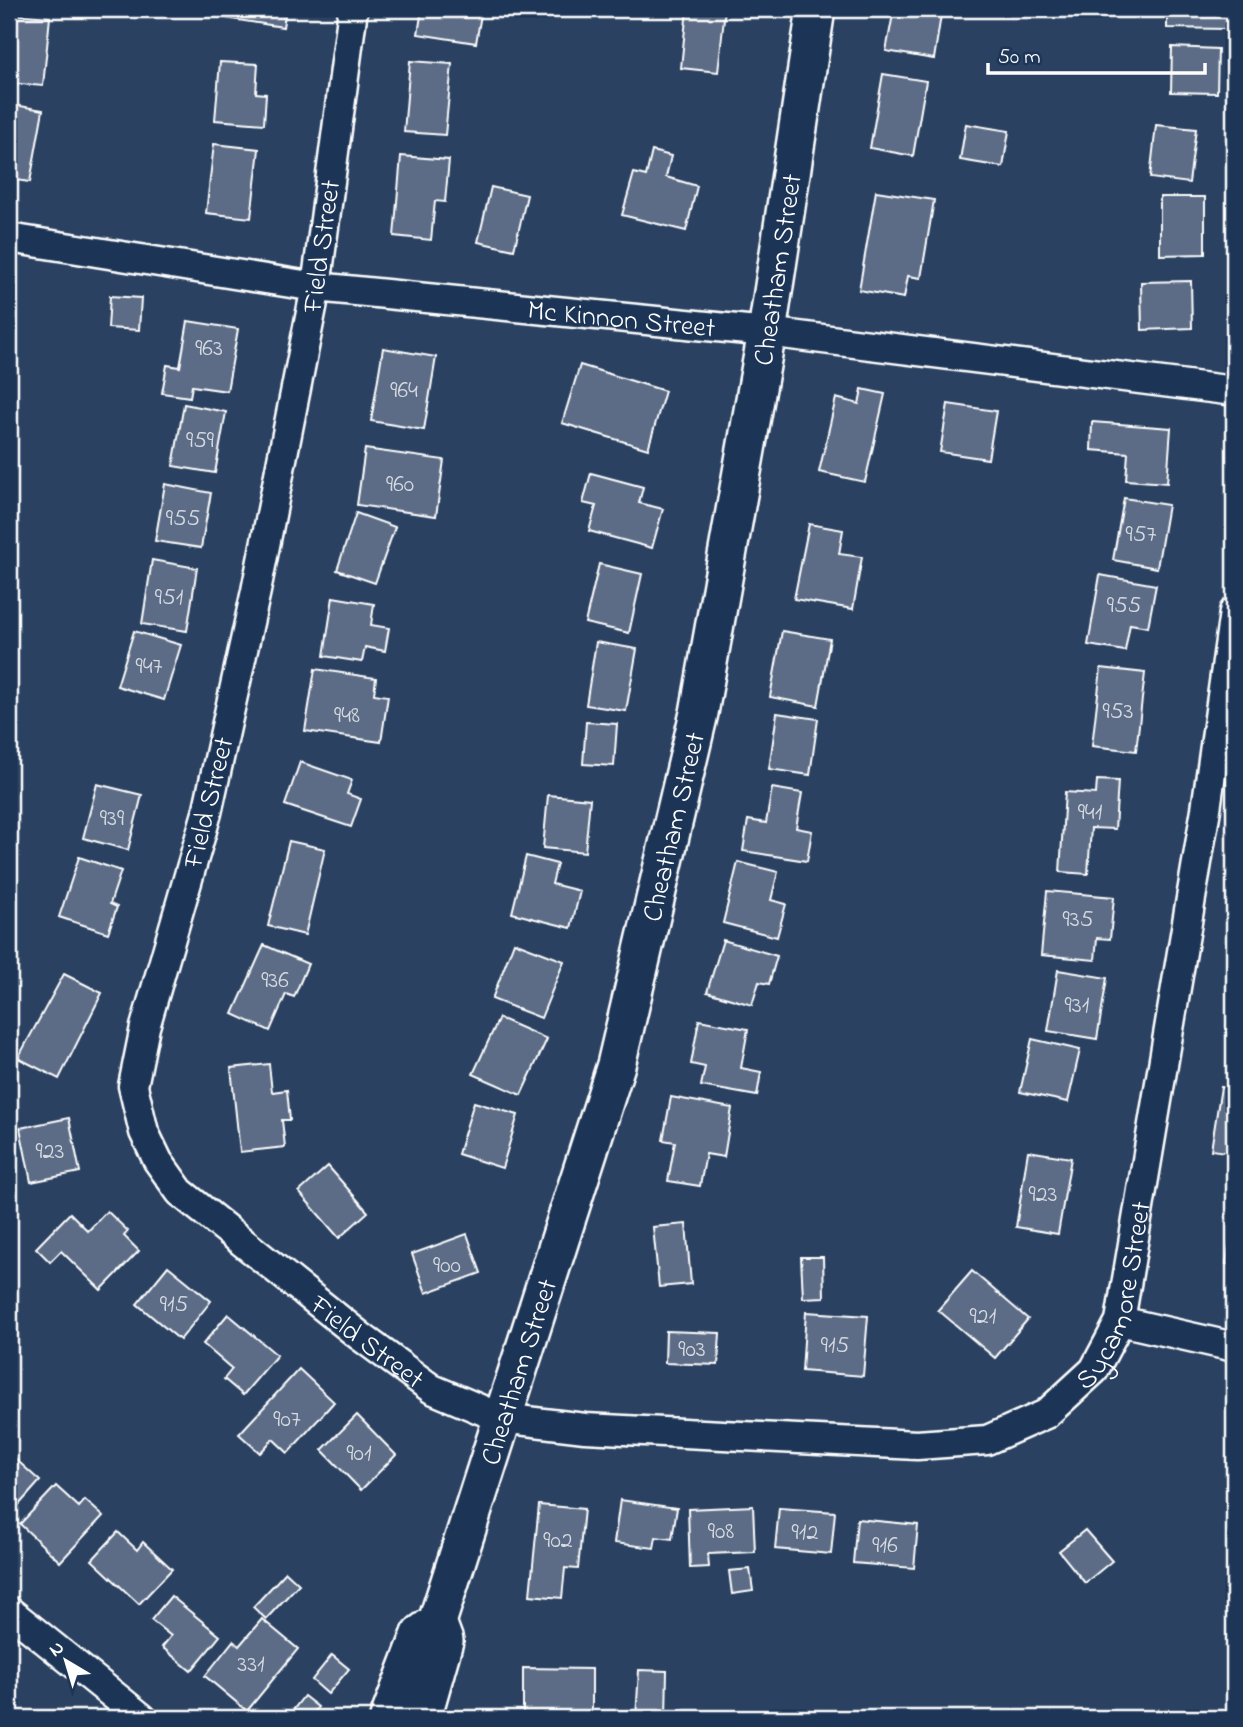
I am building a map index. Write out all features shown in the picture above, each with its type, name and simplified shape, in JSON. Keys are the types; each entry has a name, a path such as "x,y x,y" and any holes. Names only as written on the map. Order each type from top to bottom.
{"street":[{"name":"Field Street","path":"353,9 316,287 256,591 210,800 145,1027 133,1086 144,1132 158,1161 180,1192 360,1336 432,1389 502,1418"},
{"name":"Cheatham Street","path":"389,1718 421,1634 437,1622 616,1065 699,713 767,332 816,9"},
{"name":"Mc Kinnon Street","path":"9,239 316,287 767,332 1234,391"},
{"name":"Sycamore Street","path":"502,1418 585,1428 917,1445 987,1440 1046,1414 1094,1370 1121,1321 1206,809 1234,612"},
{"path":"1121,1321 1234,1347"},
{"path":"9,1611 142,1718"},
{"name":"Cheatham Street","path":"422,1718 444,1641 437,1622"}],"building":[{"path":"219,9 286,9 283,27 218,17"},
{"path":"422,9 482,9 476,43 418,34"},
{"path":"687,9 725,9 718,72 681,68"},
{"path":"894,9 942,9 934,59 886,51"},
{"path":"1167,9 1227,9 1227,29 1167,28"},
{"path":"10,14 50,17 43,86 9,83"},
{"path":"1172,47 1218,49 1217,93 1171,92"},
{"path":"410,61 452,64 445,135 404,132"},
{"path":"220,62 258,64 256,93 266,94 264,124 215,120"},
{"path":"883,74 926,81 913,156 870,148"},
{"path":"9,104 43,110 30,182 9,179"},
{"path":"966,124 1009,131 1003,167 960,160"},
{"path":"1156,125 1196,129 1189,183 1150,178"},
{"path":"214,144 259,149 251,218 206,213"},
{"path":"652,151 671,156 666,177 697,186 686,231 622,215 634,173 646,176"},
{"path":"401,156 449,160 445,202 435,201 431,240 394,236"},
{"path":"491,187 527,195 514,250 478,242"},
{"path":"876,191 934,200 921,278 908,276 904,298 859,290"},
{"path":"1160,197 1205,197 1205,254 1160,255"},
{"path":"1191,281 1192,328 1142,330 1141,282"},
{"path":"110,296 141,298 139,330 108,328"},
{"path":"188,321 238,329 227,391 192,386 190,397 162,393 167,365 180,367"},
{"path":"383,348 436,357 424,430 371,421"},
{"path":"580,365 665,391 648,449 562,423"},
{"path":"862,389 885,394 865,482 819,472 836,398 859,404"},
{"path":"184,404 226,412 215,473 173,466"},
{"path":"948,404 996,411 988,459 940,452"},
{"path":"1092,422 1171,428 1167,483 1126,480 1128,453 1091,450"},
{"path":"365,449 444,460 436,516 357,505"},
{"path":"591,473 643,487 639,503 663,509 652,548 589,531 596,506 583,503"},
{"path":"165,484 211,493 201,548 155,541"},
{"path":"1124,498 1168,505 1157,568 1113,560"},
{"path":"356,513 395,527 375,583 337,570"},
{"path":"809,524 843,530 839,554 862,557 853,609 794,599"},
{"path":"152,560 197,568 187,631 142,624"},
{"path":"599,564 642,574 629,633 585,623"},
{"path":"1100,575 1156,585 1148,627 1130,624 1125,651 1088,645"},
{"path":"333,597 374,604 371,625 389,628 385,651 365,647 362,662 324,656"},
{"path":"134,631 181,645 164,700 117,686"},
{"path":"782,631 830,639 818,706 770,697"},
{"path":"596,642 637,649 626,711 586,705"},
{"path":"1101,668 1145,673 1136,751 1092,746"},
{"path":"315,669 376,678 374,694 388,696 381,742 305,731"},
{"path":"777,713 818,719 810,775 769,769"},
{"path":"586,722 617,724 614,766 583,764"},
{"path":"300,762 352,780 347,794 361,799 351,827 285,805"},
{"path":"1097,780 1118,781 1115,829 1091,828 1088,874 1060,872 1065,792 1096,794"},
{"path":"97,784 142,795 128,850 83,838"},
{"path":"772,788 802,793 796,828 812,831 807,861 743,851 748,820 766,823"},
{"path":"548,795 590,799 585,852 543,848"},
{"path":"289,841 325,849 305,935 268,926"},
{"path":"526,856 557,864 552,884 580,891 571,928 512,913"},
{"path":"79,857 121,871 110,904 117,907 108,933 59,917"},
{"path":"738,862 778,872 771,900 786,904 777,937 723,923"},
{"path":"1047,891 1114,897 1110,939 1097,938 1095,960 1041,955"},
{"path":"723,940 777,956 769,984 759,982 752,1005 707,992"},
{"path":"514,942 564,961 541,1018 492,999"},
{"path":"264,945 308,964 294,997 286,994 270,1031 233,1014"},
{"path":"1058,970 1107,978 1097,1039 1048,1031"},
{"path":"64,974 102,993 59,1079 18,1058"},
{"path":"499,1018 547,1039 521,1095 473,1074"},
{"path":"699,1020 748,1029 741,1068 761,1072 757,1096 701,1086 705,1067 691,1064"},
{"path":"1032,1039 1080,1050 1068,1102 1020,1092"},
{"path":"269,1064 272,1092 287,1090 290,1120 282,1120 285,1147 240,1152 231,1068"},
{"path":"1221,1087 1234,1089 1234,1153 1211,1150"},
{"path":"671,1097 732,1108 724,1157 706,1154 700,1186 668,1181 675,1142 663,1140"},
{"path":"474,1102 518,1115 502,1168 458,1154"},
{"path":"69,1118 80,1172 31,1182 20,1128"},
{"path":"1028,1151 1071,1158 1058,1234 1016,1227"},
{"path":"328,1166 368,1212 339,1238 299,1192"},
{"path":"107,1211 128,1231 124,1236 139,1251 101,1290 61,1251 50,1262 36,1248 70,1213 88,1231"},
{"path":"1234,1214 1234,1265 1226,1264"},
{"path":"686,1224 691,1284 659,1287 653,1227"},
{"path":"467,1234 481,1273 426,1293 412,1254"},
{"path":"801,1257 823,1257 824,1297 803,1298"},
{"path":"168,1266 211,1301 180,1340 137,1304"},
{"path":"972,1271 1028,1319 995,1358 938,1310"},
{"path":"806,1312 868,1316 863,1376 802,1371"},
{"path":"228,1314 277,1355 243,1395 224,1379 232,1369 203,1344"},
{"path":"666,1331 720,1333 718,1365 665,1363"},
{"path":"299,1369 334,1402 288,1453 273,1439 260,1453 239,1434"},
{"path":"357,1415 396,1455 361,1490 322,1450"},
{"path":"9,1453 40,1481 9,1516"},
{"path":"56,1486 79,1507 85,1500 103,1516 60,1562 20,1524"},
{"path":"620,1500 677,1508 672,1539 656,1537 654,1548 614,1543"},
{"path":"539,1505 584,1509 578,1569 565,1568 562,1598 530,1595"},
{"path":"753,1506 755,1552 708,1554 709,1567 690,1568 688,1509"},
{"path":"779,1508 835,1512 831,1554 775,1549"},
{"path":"857,1519 918,1525 914,1568 853,1563"},
{"path":"1085,1530 1112,1561 1085,1583 1059,1551"},
{"path":"118,1532 137,1550 143,1542 172,1569 139,1604 92,1560"},
{"path":"750,1569 753,1591 732,1594 729,1571"},
{"path":"286,1572 299,1584 266,1619 253,1607"},
{"path":"171,1596 220,1636 191,1671 162,1647 171,1636 151,1620"},
{"path":"262,1619 298,1649 247,1711 205,1676 233,1641 239,1646"},
{"path":"332,1655 349,1669 328,1694 312,1680"},
{"path":"523,1668 592,1669 592,1717 523,1718"},
{"path":"639,1670 667,1671 666,1718 636,1718"},
{"path":"304,1696 318,1707 310,1718 287,1718"},
{"path":"718,1714 757,1717 757,1718 718,1718"}]}
